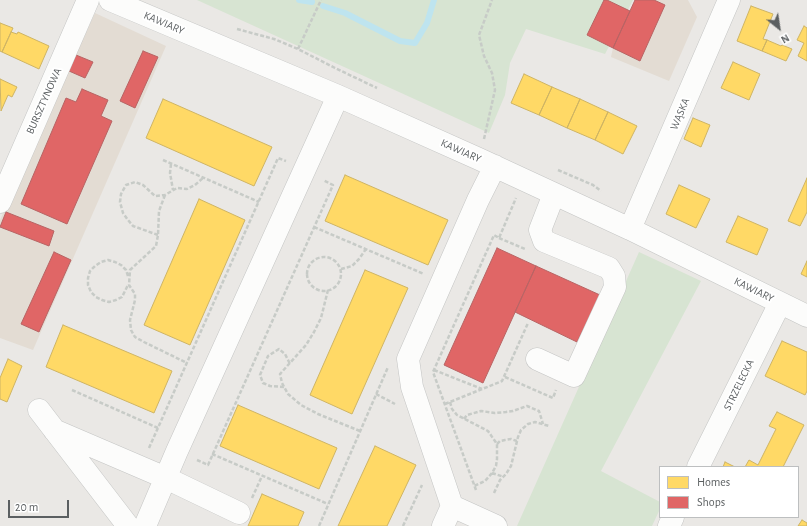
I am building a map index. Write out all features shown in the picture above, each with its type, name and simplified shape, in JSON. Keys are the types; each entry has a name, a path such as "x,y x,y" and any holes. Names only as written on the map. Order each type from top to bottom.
{"street":[{"name":"BURSZTYNOWA","path":"0,202 88,0"},
{"name":"KAWIARY","path":"110,0 338,96 495,166 630,228 807,316"},
{"name":"WĄSKA","path":"630,228 727,1"},
{"path":"39,410 124,520 145,526 177,450 338,96"},
{"path":"443,526 452,506 412,386 408,359 478,200 495,166"},
{"path":"537,360 574,376 615,287 614,276 609,268 544,241 540,230 554,194"},
{"name":"STRZELECKA","path":"698,466 780,302"},
{"path":"54,430 166,478 239,513"},
{"path":"452,506 496,526"}],"path":[{"path":"298,49 321,0"},
{"path":"484,139 495,90 492,73 484,56 479,35 492,0"},
{"path":"235,28 298,49 367,84"},
{"path":"146,455 278,158 290,163"},
{"path":"163,160 259,202"},
{"path":"171,164 170,173 173,190"},
{"path":"158,235 132,226 123,213 120,202 121,194 126,185 135,182 143,185 155,196 165,195 177,188 187,189 195,185 203,178"},
{"path":"192,457 208,465 332,185 318,178"},
{"path":"499,238 518,194"},
{"path":"128,277 130,270 156,246 159,211 165,195"},
{"path":"314,227 428,276"},
{"path":"450,402 452,409 457,415 488,431 497,444 496,466 485,481 475,488 433,372 494,236 526,249"},
{"path":"341,269 352,266 366,249"},
{"path":"319,258 330,258 335,261 341,269 340,280 333,288 328,290 317,289 309,281 308,270 310,265 319,258"},
{"path":"129,284 122,297 109,302 96,297 91,292 88,285 88,278 90,271 94,266 101,262 108,260 121,265 126,270 129,284 134,294 135,300 130,320 131,330 135,337 187,362"},
{"path":"328,290 321,318 314,332 290,364 280,374 288,394 301,405 318,414 360,431"},
{"path":"445,404 502,381 528,323"},
{"path":"284,387 270,386 263,382 260,375 268,356 280,349 286,354 290,364"},
{"path":"318,526 388,365"},
{"path":"428,367 482,389"},
{"path":"504,377 553,398 559,384"},
{"path":"72,390 158,428"},
{"path":"376,394 402,407"},
{"path":"464,419 467,415 480,411 495,413 506,412 527,406 539,411 543,424"},
{"path":"494,493 500,480 504,477 511,466 521,430 528,424 535,422 549,426"},
{"path":"497,444 500,441 510,439 517,441"},
{"path":"212,454 328,504"},
{"path":"492,473 504,477"},
{"path":"403,526 421,486"}],"shaded area":[{"path":"635,0 688,0 697,17 669,81 611,57 613,48"},
{"path":"95,13 166,46 33,350 0,338 0,220"}],"green space":[{"path":"197,0 633,0 605,54 526,29 510,63 505,95 489,133"},
{"path":"639,252 701,281 601,471 659,501 659,511 652,526 517,526"}],"building: Homes":[{"path":"751,6 773,14 763,39 767,40 762,51 737,41"},
{"path":"0,23 13,28 2,52 0,51"},
{"path":"804,26 807,28 807,61 798,56 804,43 797,40"},
{"path":"11,32 17,34 18,32 49,46 39,69 2,52"},
{"path":"767,40 792,49 786,61 762,51"},
{"path":"733,62 760,74 749,100 721,88"},
{"path":"524,74 552,87 539,115 511,103"},
{"path":"0,79 17,87 12,97 8,95 1,111"},
{"path":"552,87 580,99 567,128 539,115"},
{"path":"163,99 272,147 254,186 146,138"},
{"path":"580,99 608,112 595,140 567,128"},
{"path":"608,112 637,126 623,154 595,140"},
{"path":"693,118 710,125 701,147 684,139"},
{"path":"345,175 448,220 428,265 325,221"},
{"path":"807,178 807,212 800,226 788,221"},
{"path":"679,185 710,199 696,228 666,214"},
{"path":"199,199 245,220 190,345 144,325"},
{"path":"738,216 768,229 757,255 726,242"},
{"path":"807,261 807,277 801,274"},
{"path":"365,270 408,288 352,414 310,395"},
{"path":"63,325 172,371 154,413 46,367"},
{"path":"782,341 807,352 807,391 805,395 765,376"},
{"path":"8,359 22,366 7,402 0,399 0,378"},
{"path":"238,405 337,448 319,489 220,446"},
{"path":"777,412 804,425 784,466 746,466 749,460 758,465 776,429 769,426"},
{"path":"375,446 416,465 387,526 338,526"},
{"path":"725,462 733,466 723,466"},
{"path":"262,494 304,512 298,526 248,526"},
{"path":"802,520 807,523 807,526 798,526"}],"building: Shops":[{"path":"604,0 630,11 613,48 587,35"},
{"path":"635,0 654,0 665,5 640,61 613,48"},
{"path":"143,51 158,57 135,108 120,101"},
{"path":"76,55 93,62 85,78 69,71"},
{"path":"82,89 108,100 101,116 112,121 67,224 21,204 66,98 76,102"},
{"path":"6,212 54,231 49,246 0,227"},
{"path":"497,248 536,266 483,383 444,365"},
{"path":"54,252 71,260 39,332 21,324"},
{"path":"536,266 600,295 577,342 515,312"}],"waterway":[{"path":"299,0 312,2"},
{"path":"323,6 345,13 400,41 415,43 427,23 434,0"}]}
